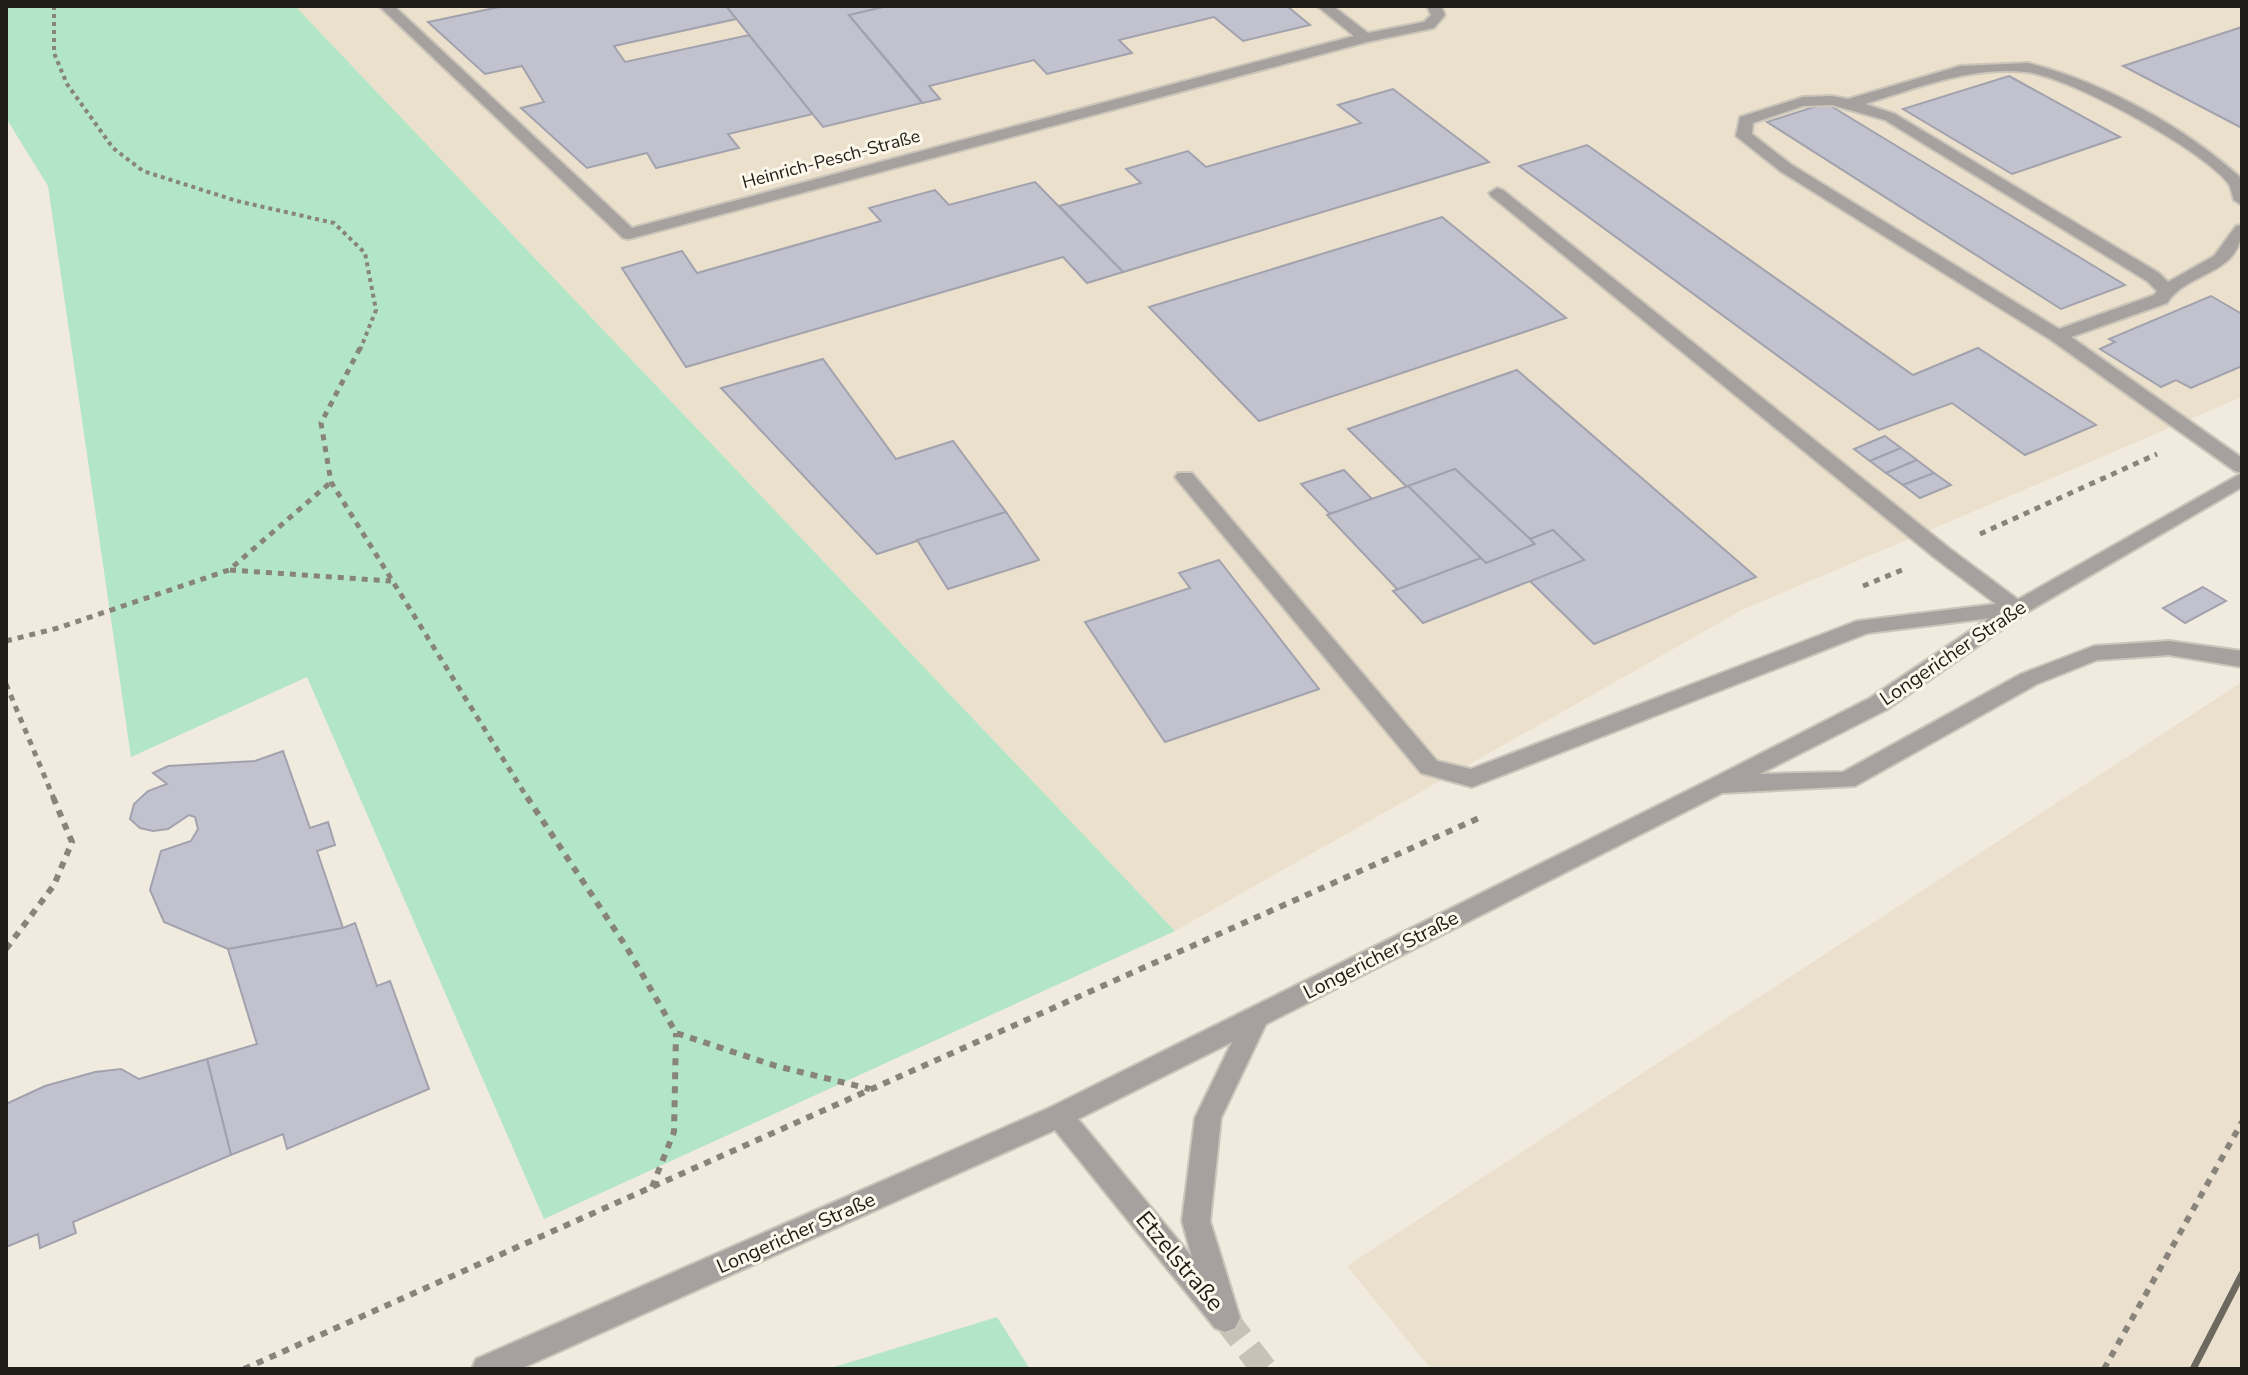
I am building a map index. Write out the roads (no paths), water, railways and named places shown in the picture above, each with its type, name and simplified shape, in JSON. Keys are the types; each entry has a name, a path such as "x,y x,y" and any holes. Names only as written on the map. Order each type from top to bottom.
{"street":[{"name":"Heinrich-Pesch-Straße","path":"386,6 629,234 1365,38"},
{"path":"1328,7 1365,38 1429,25 1438,15 1434,6"},
{"path":"1851,103 1960,70 2028,67 2086,86 2199,149 2236,182 2242,200"},
{"path":"2166,290 2153,277 1890,117 1851,103 1809,98 1745,120 1744,136 1786,168 2057,336 2242,467"},
{"path":"1497,193 1942,553 2017,609"},
{"path":"2057,336 2161,299 2166,290 2220,260 2242,230"},
{"path":"1185,477 1429,767 1472,778 1865,626 2017,609"},
{"name":"Longericher Straße","path":"487,1369 1059,1116 1721,784 1878,704 2017,609 2242,479"},
{"path":"1721,784 1847,780 2029,679 2094,653 2169,648 2242,659"},
{"name":"Etzelstraße","path":"1059,1116 1225,1318 1196,1221 1208,1118 1257,1016"}],"tunnel":[{"path":"1225,1318 1264,1369"}],"railway":[{"path":"2193,1369 2242,1274"}]}
